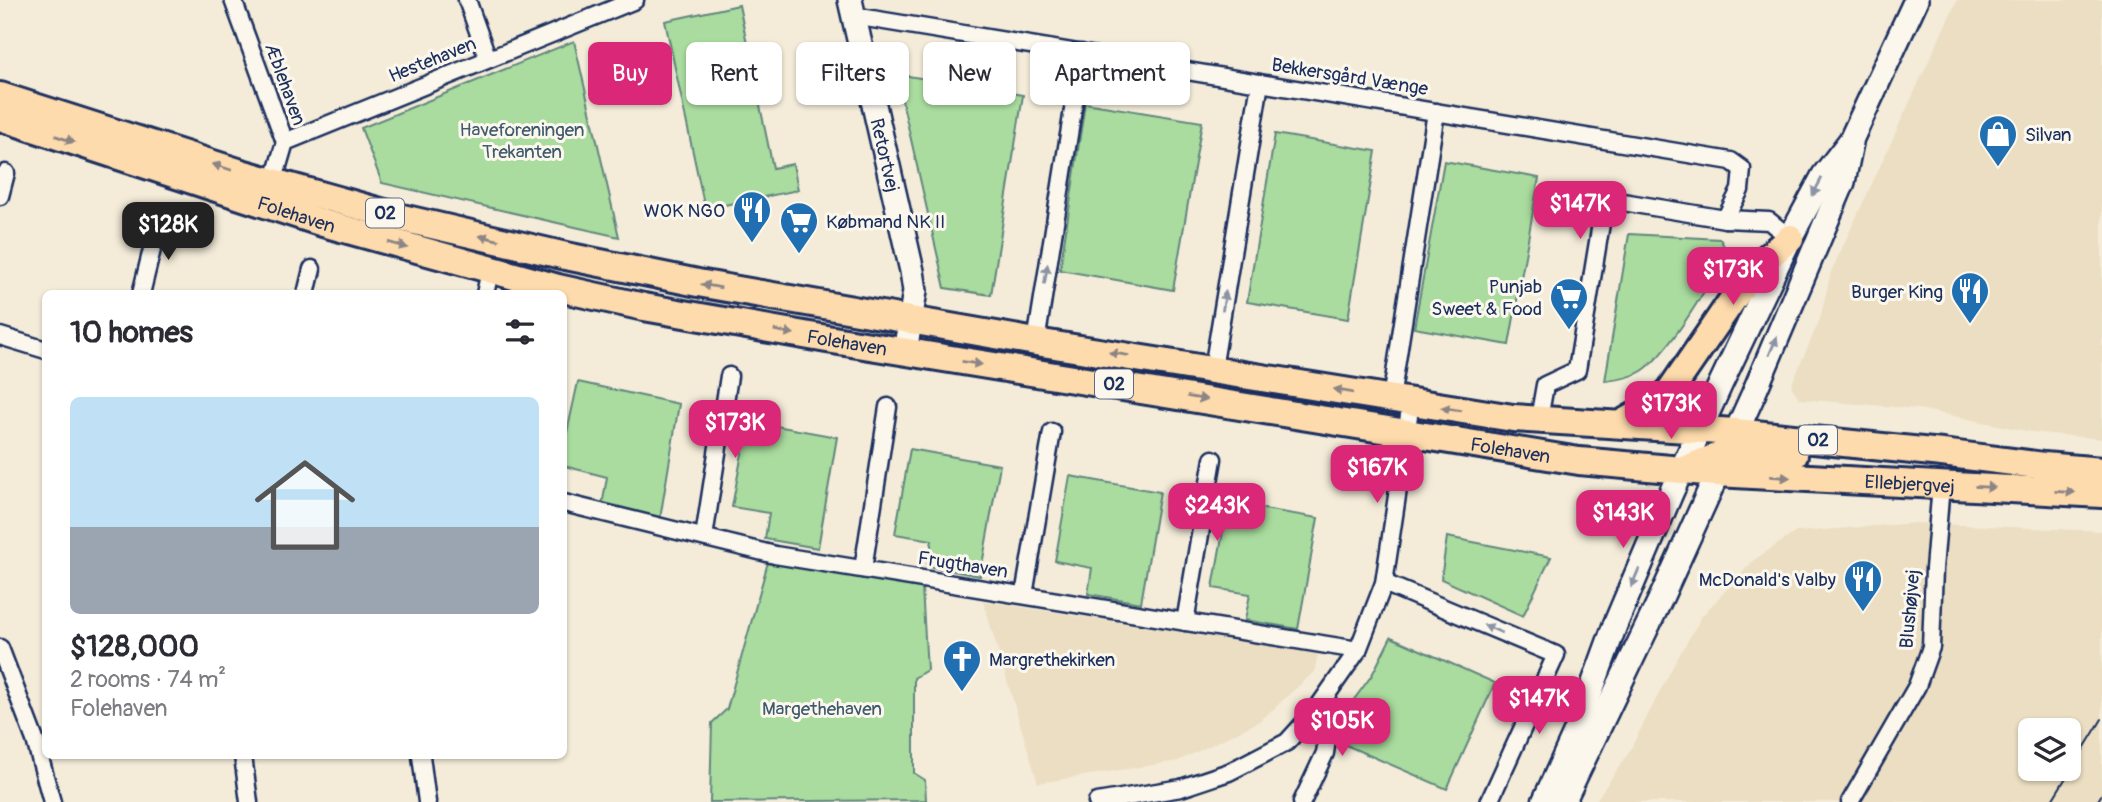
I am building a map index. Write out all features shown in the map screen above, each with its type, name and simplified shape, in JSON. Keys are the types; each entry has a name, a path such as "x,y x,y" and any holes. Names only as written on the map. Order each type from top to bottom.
{"main road":[{"name":"Folehaven","path":"0,96 273,183 402,218 566,256 698,283 1036,342 1401,401 1513,418 1621,424 1690,451 1726,453"},
{"name":"Folehaven","path":"0,117 323,223 488,282 538,290"},
{"path":"1621,424 1654,405 1670,391 1753,270 1790,238"},
{"name":"Folehaven","path":"567,295 1579,461 1690,451 1726,453"},
{"path":"1726,453 1892,462 2044,466 2102,471"},
{"name":"Ellebjergvej","path":"1726,453 1941,485 2102,494"}],"street":[{"name":"Æblehaven","path":"233,0 285,142"},
{"path":"467,0 488,59"},
{"name":"Hestehaven","path":"285,142 635,0"},
{"path":"1544,802 1577,729 1615,625 1690,451 1790,238 1824,174 1851,140 1916,0"},
{"name":"Bekkersgård Vænge","path":"852,8 1030,43"},
{"name":"Retortvej","path":"852,8 912,271 915,291 905,352"},
{"name":"Bekkersgård Vænge","path":"1190,71 1731,161 1742,169 1740,190 1725,219"},
{"path":"1213,369 1261,83"},
{"path":"1036,342 1074,105"},
{"path":"1097,802 1181,788 1229,772 1287,742 1316,710 1358,650 1384,583 1406,433 1401,401 1436,112"},
{"path":"1563,802 1661,598 1726,453 1843,181 1851,140"},
{"path":"273,183 285,142"},
{"path":"0,195 6,173"},
{"name":"Folehaven","path":"1539,419 1545,385 1577,370 1605,199 1725,219 1769,220 1790,238"},
{"path":"142,290 159,221"},
{"path":"307,290 312,269"},
{"path":"0,336 42,349"},
{"path":"704,537 729,376"},
{"path":"863,569 888,407"},
{"path":"1024,595 1052,432"},
{"path":"1185,622 1213,459"},
{"name":"Blushøjvej","path":"1850,802 1917,686 1931,647 1941,485"},
{"name":"Frugthaven","path":"567,504 775,555 1358,650"},
{"path":"1384,583 1556,655 1489,802"},
{"path":"0,648 35,740 52,802"},
{"path":"1302,802 1325,753 1327,740 1316,710"},
{"path":"243,759 249,802"},
{"path":"421,759 427,802"}],"shaded area":[{"path":"1957,0 2102,0 2102,439 2032,432 1919,409 1800,399 1791,386 1820,319 1831,272"},
{"path":"1917,523 2102,531 2102,802 1595,802 1628,754 1702,616 1754,560 1796,532"},
{"path":"983,601 1318,654 1314,672 1260,721 1178,761 1038,783"}],"green space":[{"path":"739,5 747,42 686,42 686,105 760,105 773,168 793,164 798,190 705,209 672,54 672,42 669,42 665,21"},
{"name":"Haveforeningen Trekanten","path":"574,41 619,237 382,183 361,128"},
{"path":"909,76 923,78 923,105 1016,105 1016,94 1023,95 991,295 945,288 903,105 909,105"},
{"path":"1085,105 1202,122 1173,290 1060,270"},
{"path":"1275,134 1376,151 1348,319 1247,302"},
{"path":"1444,161 1539,178 1509,345 1414,328"},
{"path":"1629,234 1720,239 1728,253 1688,317 1653,362 1633,375 1605,381"},
{"path":"578,382 679,404 660,519 602,506 607,477 567,467 567,432"},
{"path":"748,421 837,437 818,548 765,539 769,513 732,507"},
{"path":"910,449 1000,465 980,576 927,566 932,540 895,534"},
{"path":"1070,476 1160,492 1141,603 1088,594 1092,568 1055,561"},
{"path":"1228,503 1318,518 1298,629 1245,620 1250,594 1213,588"},
{"path":"1447,537 1551,557 1523,616 1441,579"},
{"name":"Margethehaven","path":"768,562 922,588 927,670 914,678 914,773 925,780 926,800 710,802 712,723 727,709"},
{"path":"1391,637 1495,683 1447,789 1341,743 1336,724 1372,675"}],"tram line":[{"path":"2051,802 2102,719"},
{"path":"2097,802 2102,794"}],"place":[{"name":"Silvan","path":"1998,168"},
{"name":"WOK NGO","path":"752,244"},
{"name":"Købmand NK II","path":"799,255"},
{"name":"Burger King","path":"1970,325"},
{"name":"Punjab Sweet & Food","path":"1569,331"},
{"name":"McDonald's Valby","path":"1863,613"},
{"name":"Margrethekirken","path":"962,693"}]}
